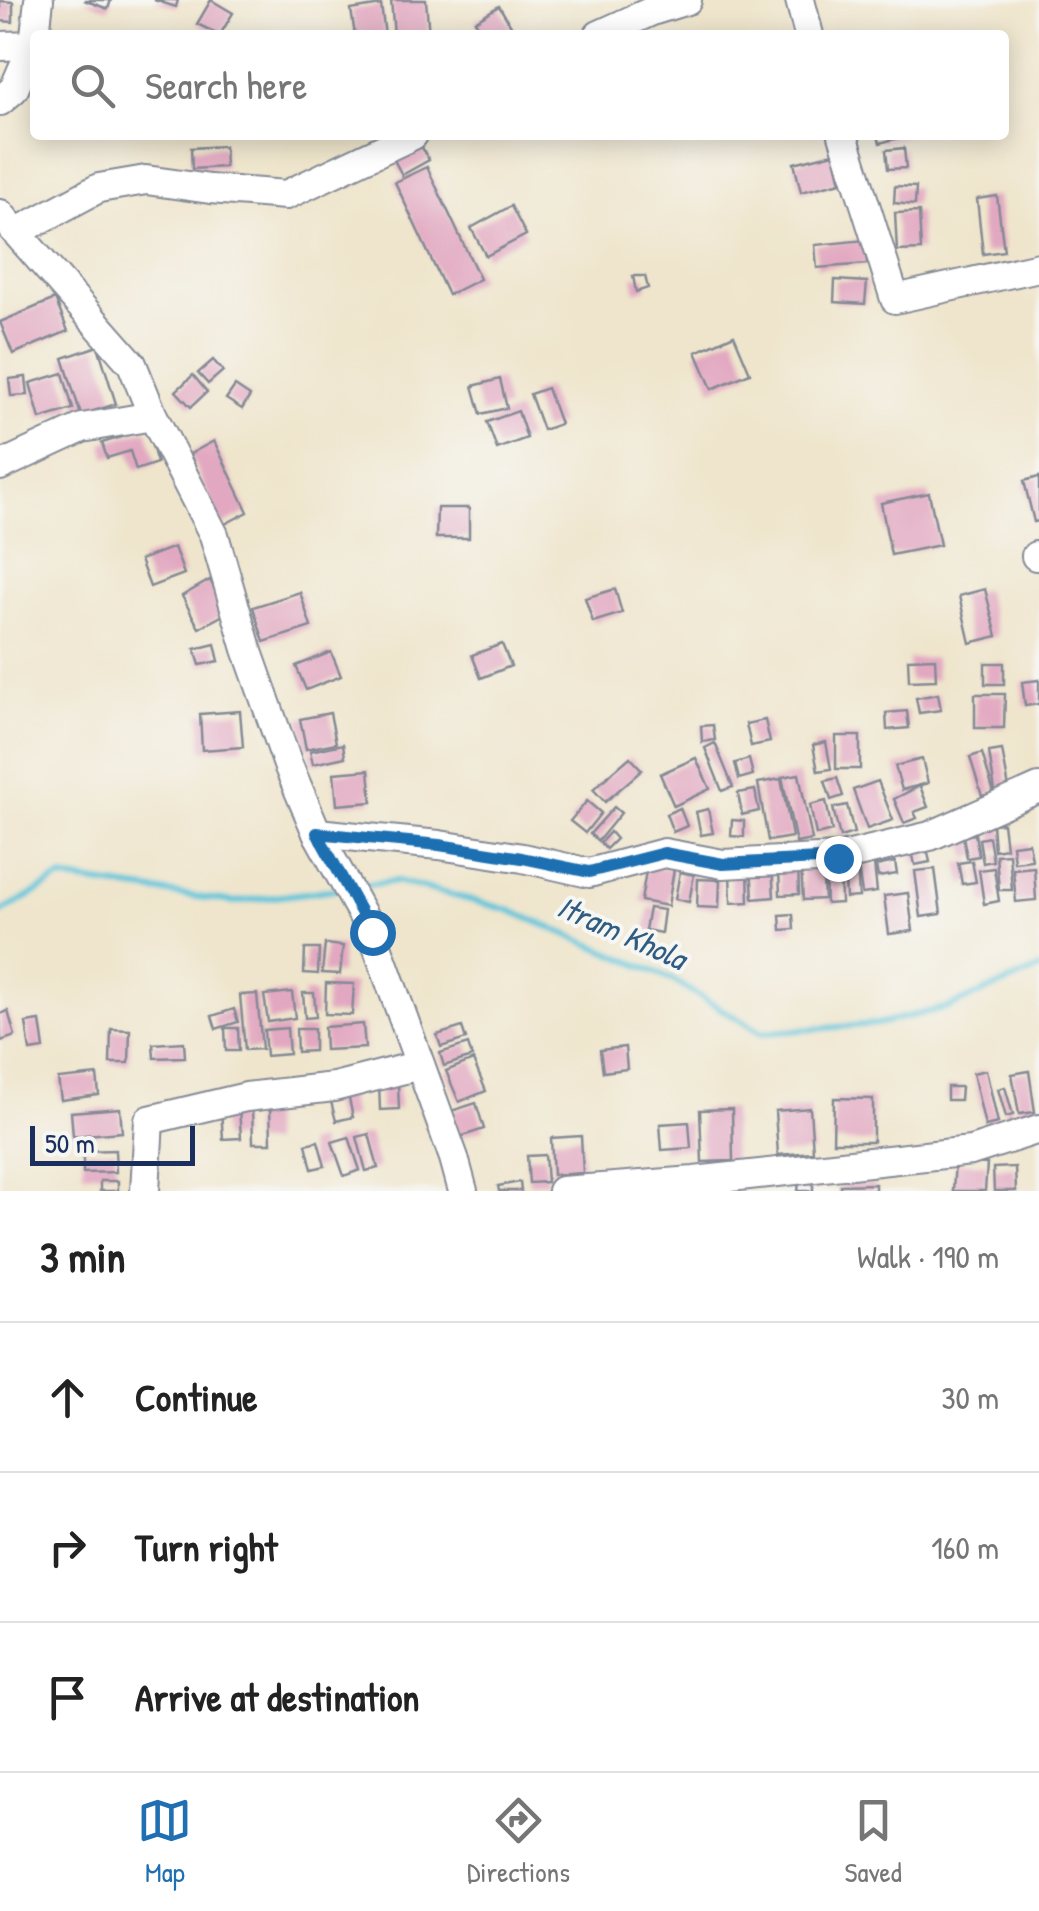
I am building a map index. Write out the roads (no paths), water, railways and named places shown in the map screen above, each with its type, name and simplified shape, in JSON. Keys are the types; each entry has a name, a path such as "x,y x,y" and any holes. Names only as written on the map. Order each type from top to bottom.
{"street":[{"path":"36,30 39,0"},
{"path":"610,30 687,0"},
{"path":"800,0 808,30"},
{"path":"0,46 30,41"},
{"path":"0,101 14,89 30,52"},
{"path":"403,140 286,195 146,180 99,188 8,223 132,364 153,416 214,535 246,649 317,833 372,932 463,1191"},
{"path":"844,140 895,299 1039,266"},
{"path":"0,466 82,428 153,416"},
{"path":"317,833 439,845 589,872 664,853 723,864 838,858 930,836 1039,788"},
{"path":"145,1191 150,1120 246,1097 334,1087 420,1065"},
{"path":"562,1191 696,1186 971,1152 1039,1129"}],"waterway":[{"name":"Itram Khola","path":"0,913 61,878 234,902 337,889"},
{"name":"Itram Khola","path":"354,886 397,881 509,910 667,977 762,1033 877,1024 949,1007 1039,969"}]}
